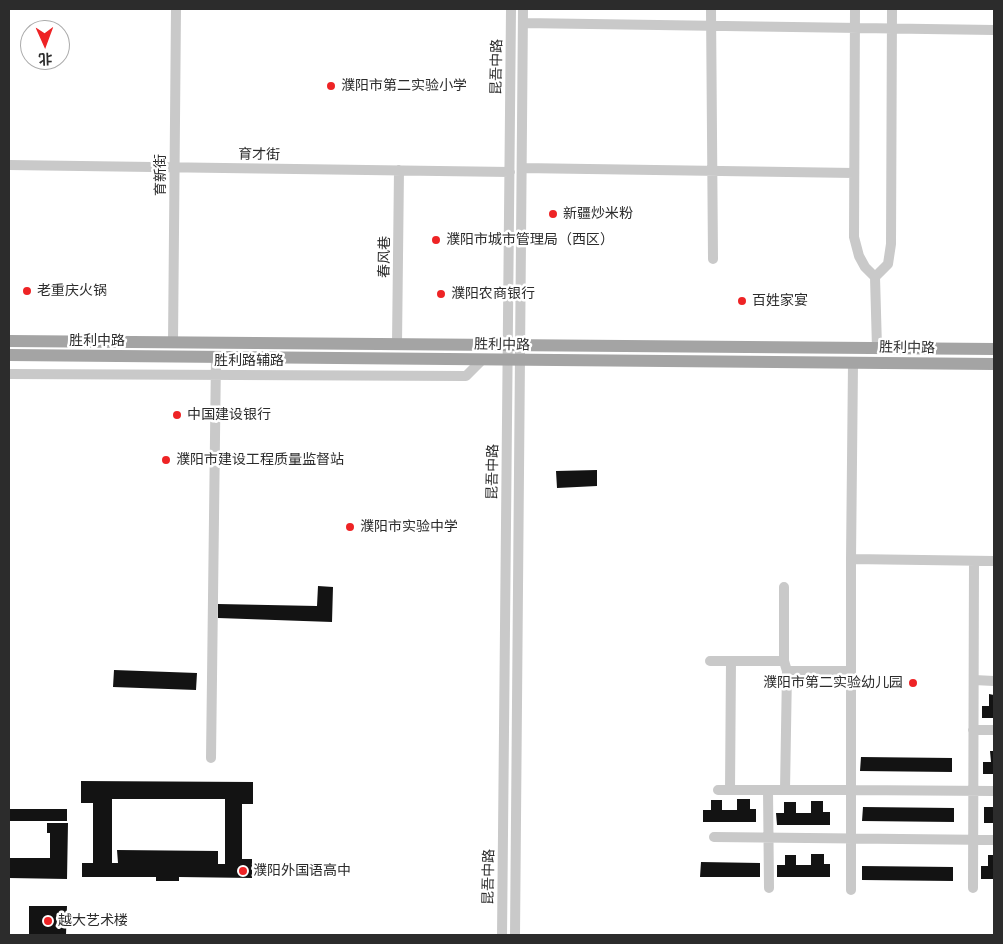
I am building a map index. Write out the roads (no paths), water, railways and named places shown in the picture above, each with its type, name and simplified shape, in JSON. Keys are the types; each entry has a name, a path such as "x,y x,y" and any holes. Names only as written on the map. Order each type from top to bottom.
{"main road":[{"name":"胜利中路","path":"9,341 994,349"},
{"name":"胜利中路","path":"9,355 994,364"}],"street":[{"name":"育新街","path":"173,342 176,9"},
{"name":"昆吾中路","path":"511,9 510,172 514,345 514,935"},
{"name":"昆吾中路","path":"514,345 522,168 523,9"},
{"path":"711,9 713,259"},
{"path":"855,9 854,237 865,267 875,277 877,348"},
{"path":"875,277 888,264 891,244 892,9"},
{"path":"523,23 994,30"},
{"name":"育才街","path":"9,165 510,172"},
{"path":"522,168 854,173"},
{"name":"春风巷","path":"397,344 400,170"},
{"path":"211,758 216,357"},
{"name":"胜利路辅路","path":"9,374 466,376 483,359"},
{"name":"昆吾中路","path":"502,935 514,360"},
{"path":"851,890 853,363"},
{"path":"852,559 994,562"},
{"path":"972,888 974,561"},
{"path":"784,587 785,790"},
{"path":"710,661 851,671"},
{"path":"730,790 731,661"},
{"path":"974,680 994,680"},
{"path":"973,730 994,730"},
{"path":"718,790 994,791"},
{"path":"768,790 768,888"},
{"path":"714,837 994,840"}],"place":[{"name":"濮阳市第二实验小学","path":"331,86"},
{"name":"新疆炒米粉","path":"553,214"},
{"name":"濮阳市城市管理局（西区）","path":"436,240"},
{"name":"老重庆火锅","path":"27,291"},
{"name":"濮阳农商银行","path":"441,294"},
{"name":"百姓家宴","path":"742,301"},
{"name":"中国建设银行","path":"177,415"},
{"name":"濮阳市建设工程质量监督站","path":"166,460"},
{"name":"濮阳市实验中学","path":"350,527"},
{"name":"濮阳市第二实验幼儿园","path":"913,683"},
{"name":"濮阳外国语高中","path":"243,871"},
{"name":"越大艺术楼","path":"48,921"}]}
